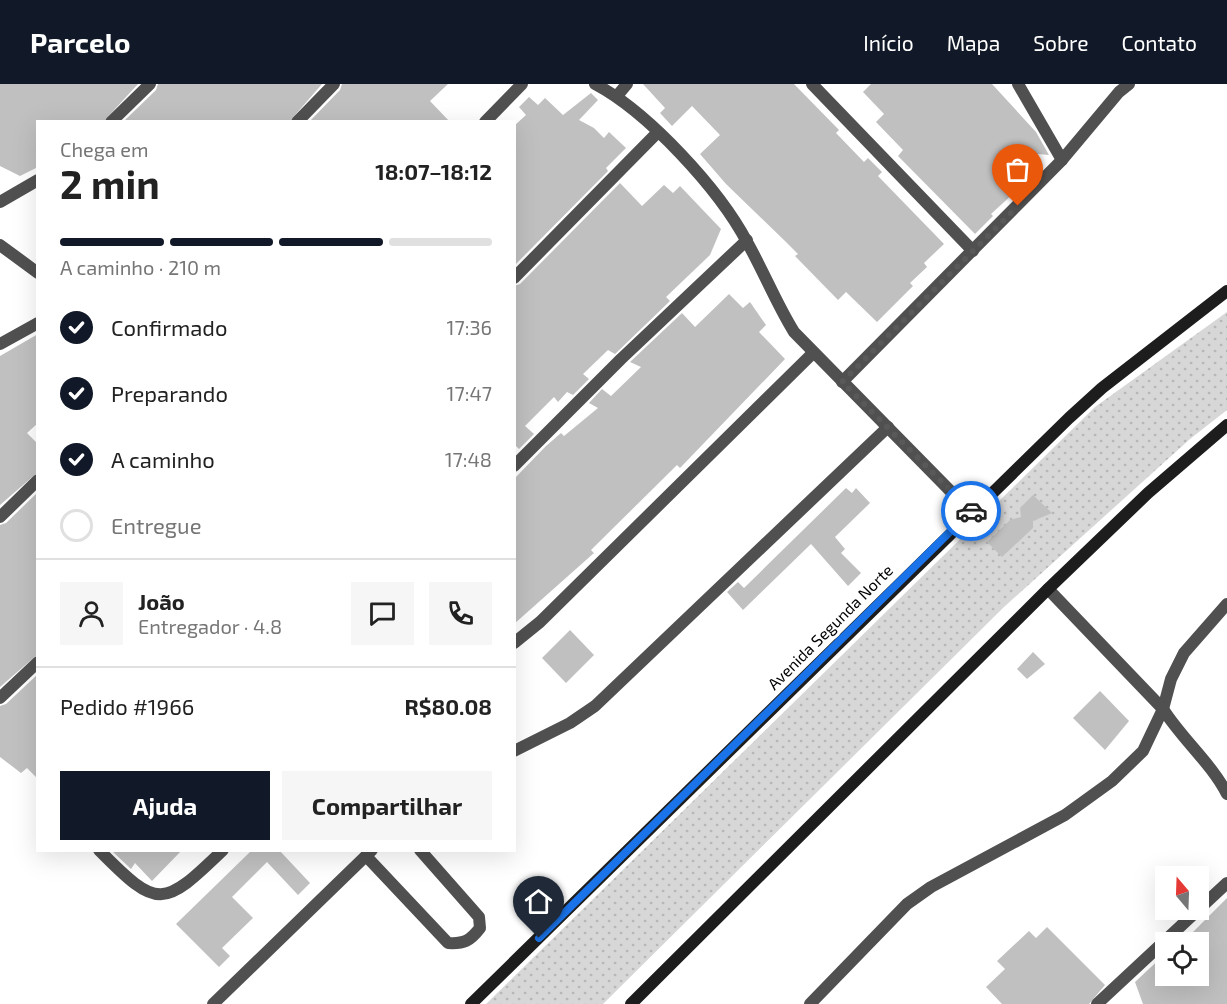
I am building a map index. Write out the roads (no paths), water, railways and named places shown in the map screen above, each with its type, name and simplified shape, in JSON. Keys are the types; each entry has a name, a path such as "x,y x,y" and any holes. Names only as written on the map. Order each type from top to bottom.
{"main road":[{"name":"Avenida Segunda Norte","path":"471,1004 971,512 1102,388 1227,291"},
{"path":"631,1004 1048,589 1148,493 1227,425"}],"street":[{"path":"113,120 150,84"},
{"path":"299,120 334,84"},
{"path":"487,120 522,84"},
{"path":"595,84 616,96 699,174 723,203 747,240 777,304 794,332 971,512"},
{"path":"616,96 627,84"},
{"path":"812,84 973,251"},
{"path":"1018,84 1062,160"},
{"path":"842,382 1062,160 1119,92 1129,84"},
{"path":"516,276 657,133"},
{"path":"0,202 36,181"},
{"path":"516,464 621,359 747,240"},
{"path":"0,245 36,272"},
{"path":"0,344 36,324"},
{"path":"516,641 540,622 813,353"},
{"path":"516,750 570,723 595,706 888,427"},
{"path":"0,518 36,482"},
{"path":"1048,589 1163,709 1177,731 1225,785"},
{"path":"810,1004 907,904 947,877 1065,815 1112,781 1143,751 1163,709 1170,679 1184,653 1227,604"},
{"path":"0,698 36,664"},
{"path":"101,852 133,885 147,893 158,894 180,889 221,852"},
{"path":"213,1004 369,853 448,943 462,944 472,938 480,928 479,917 422,852"},
{"path":"1097,1004 1227,883"}]}
